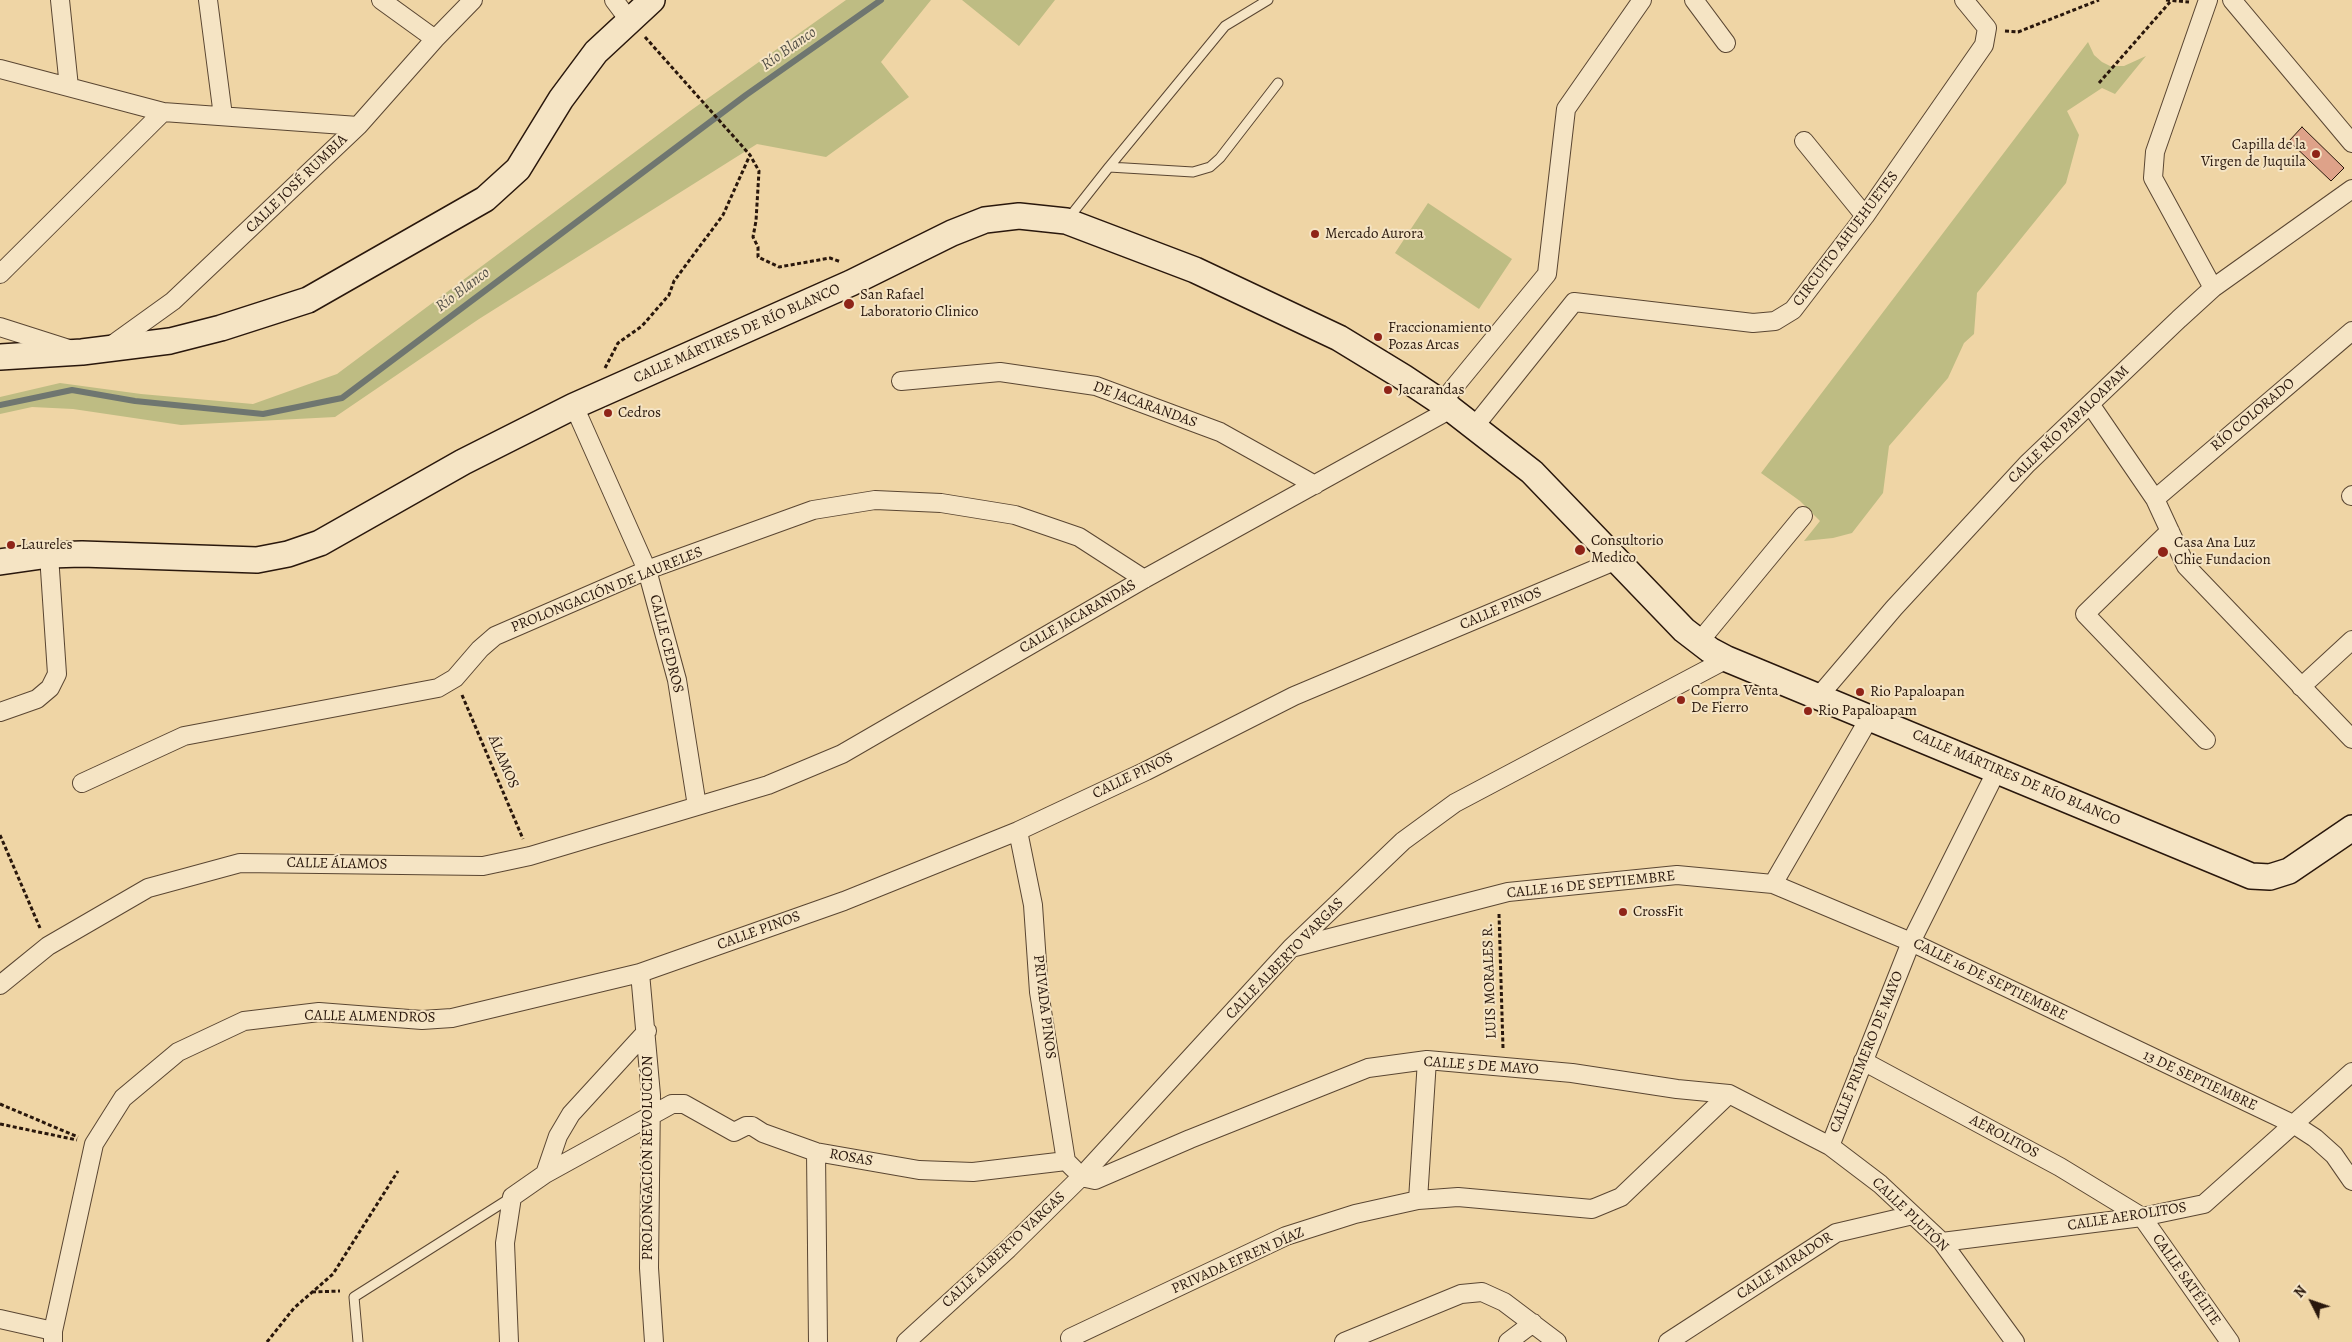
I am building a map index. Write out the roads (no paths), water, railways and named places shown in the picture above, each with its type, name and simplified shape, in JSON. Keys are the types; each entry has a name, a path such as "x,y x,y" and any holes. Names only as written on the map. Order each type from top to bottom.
{"main road":[{"path":"0,357 93,351 170,341 221,328 308,300 485,199 518,169 577,76 596,52 652,0"},
{"name":"CALLE MÁRTIRES DE RÍO BLANCO","path":"0,562 49,555 180,556 257,560 288,554 320,543 463,462 574,406 851,283 952,233 985,220 1019,216 1066,222 1195,270 1339,338 1447,406 1517,459 1549,488 1684,630 1698,642 1727,659 2240,872 2260,877 2270,877 2289,871 2352,828"}],"street":[{"path":"60,0 69,87"},
{"path":"208,0 223,116"},
{"path":"381,0 435,39"},
{"name":"CALLE JOSÉ RUMBIA","path":"93,351 173,301 358,126 435,39 473,0"},
{"path":"614,0 629,20"},
{"path":"1447,406 1548,274 1566,109 1642,0"},
{"path":"1694,0 1726,43"},
{"name":"CIRCUITO AHUEHUETES","path":"1474,426 1574,302 1752,323 1775,320 1793,310 1865,216 1984,45 1987,28 1964,0"},
{"path":"2208,0 2155,152 2153,178 2213,288"},
{"path":"2232,0 2352,143"},
{"path":"1,71 164,112 358,126"},
{"path":"0,274 164,112"},
{"path":"1804,141 1865,216"},
{"name":"CALLE RÍO PAPALOAPAM","path":"1819,696 1894,608 2021,471 2090,404 2213,288 2352,189"},
{"path":"0,327 93,351"},
{"name":"RÍO COLORADO","path":"2155,498 2352,331"},
{"name":"DE JACARANDAS","path":"901,381 1000,372 1096,386 1220,432 1315,485"},
{"path":"2090,404 2155,498 2186,566 2352,739"},
{"name":"CALLE CEDROS","path":"574,406 647,570 677,680 697,806"},
{"name":"CALLE JACARANDAS","path":"697,806 768,785 842,754 1144,579 1315,485 1447,406"},
{"name":"PROLONGACIÓN DE LAURELES","path":"82,783 184,736 438,688 455,678 480,649 495,636 647,570 813,510 875,500 941,503 1015,515 1078,538 1144,579"},
{"path":"1698,642 1803,516"},
{"path":"2170,531 2085,614 2206,740"},
{"path":"0,712 37,700 50,688 57,674 49,555"},
{"name":"CALLE PINOS","path":"640,973 844,901 1018,831 1146,771 1294,696 1617,560"},
{"path":"2302,687 2352,640"},
{"name":"CALLE ALBERTO VARGAS","path":"906,1342 1008,1249 1081,1177 1291,948 1403,841 1455,803 1727,659"},
{"path":"1773,884 1870,717"},
{"name":"CALLE PRIMERO DE MAYO","path":"1830,1146 1911,942 1997,770"},
{"name":"CALLE ÁLAMOS","path":"0,985 48,946 148,888 240,863 483,866 530,856 697,806"},
{"name":"PRIVADA PINOS","path":"1018,831 1033,905 1039,992 1066,1161"},
{"name":"CALLE 16 DE SEPTIEMBRE","path":"1291,948 1498,894 1677,875 1773,884 1911,942 2104,1036"},
{"name":"PROLONGACIÓN REVOLUCIÓN","path":"640,973 647,1032 651,1115 648,1268 654,1342"},
{"name":"CALLE ALMENDROS","path":"53,1336 94,1144 122,1098 178,1052 244,1021 319,1012 422,1020 452,1018 640,973"},
{"path":"545,1174 558,1136 571,1114 647,1032"},
{"name":"13 DE SEPTIEMBRE","path":"2104,1036 2295,1125 2315,1138 2334,1155 2352,1180"},
{"path":"1418,1200 1427,1060"},
{"name":"CALLE 5 DE MAYO","path":"1081,1177 1095,1180 1190,1139 1368,1068 1427,1060 1572,1073 1677,1089 1729,1094 1830,1146"},
{"name":"AEROLITOS","path":"1863,1061 2060,1167 2142,1217"},
{"name":"CALLE AEROLITOS","path":"1942,1242 2142,1217 2204,1204 2295,1125 2352,1072"},
{"name":"PRIVADA EFREN DÍAZ","path":"1070,1338 1286,1236 1355,1214 1418,1200 1458,1197 1592,1209 1621,1196 1729,1094"},
{"name":"ROSAS","path":"512,1197 545,1174 672,1104 684,1104 734,1132 746,1126 752,1126 762,1133 816,1152 919,1170 973,1172 1066,1161"},
{"name":"CALLE PLUTÓN","path":"1830,1146 1880,1184 1942,1242 2015,1342"},
{"path":"816,1152 818,1342"},
{"path":"1066,1161 1081,1177"},
{"path":"508,1342 505,1243 512,1197"},
{"name":"CALLE MIRADOR","path":"1668,1342 1836,1233 1913,1215"},
{"name":"CALLE SATÉLITE","path":"2142,1217 2230,1342"},
{"path":"1344,1342 1461,1294 1482,1292 1504,1302 1557,1342"},
{"path":"0,1319 53,1336"},
{"path":"1508,1342 1533,1323"}],"lane":[{"path":"1066,222 1225,26 1268,0"},
{"path":"1109,167 1153,172 1193,172 1204,170 1220,158 1278,83"},
{"path":"358,1342 354,1297 512,1197"}],"waterway":[{"name":"Río Blanco","path":"0,405 72,390 135,401 263,414 342,398 746,95 881,0"}],"place":[{"name":"Capilla de la Virgen de Juquila","path":"2316,154"},
{"name":"Mercado Aurora","path":"1315,234"},
{"name":"San Rafael Laboratorio Clinico","path":"849,304"},
{"name":"Fraccionamiento Pozas Arcas","path":"1378,337"},
{"name":"Jacarandas","path":"1388,390"},
{"name":"Cedros","path":"608,413"},
{"name":"Laureles","path":"11,545"},
{"name":"Consultorio Medico","path":"1580,550"},
{"name":"Casa Ana Luz Chie Fundacion","path":"2163,552"},
{"name":"Rio Papaloapan","path":"1860,692"},
{"name":"Compra Venta De Fierro","path":"1681,700"},
{"name":"Rio Papaloapam","path":"1808,711"},
{"name":"CrossFit","path":"1623,912"}]}
